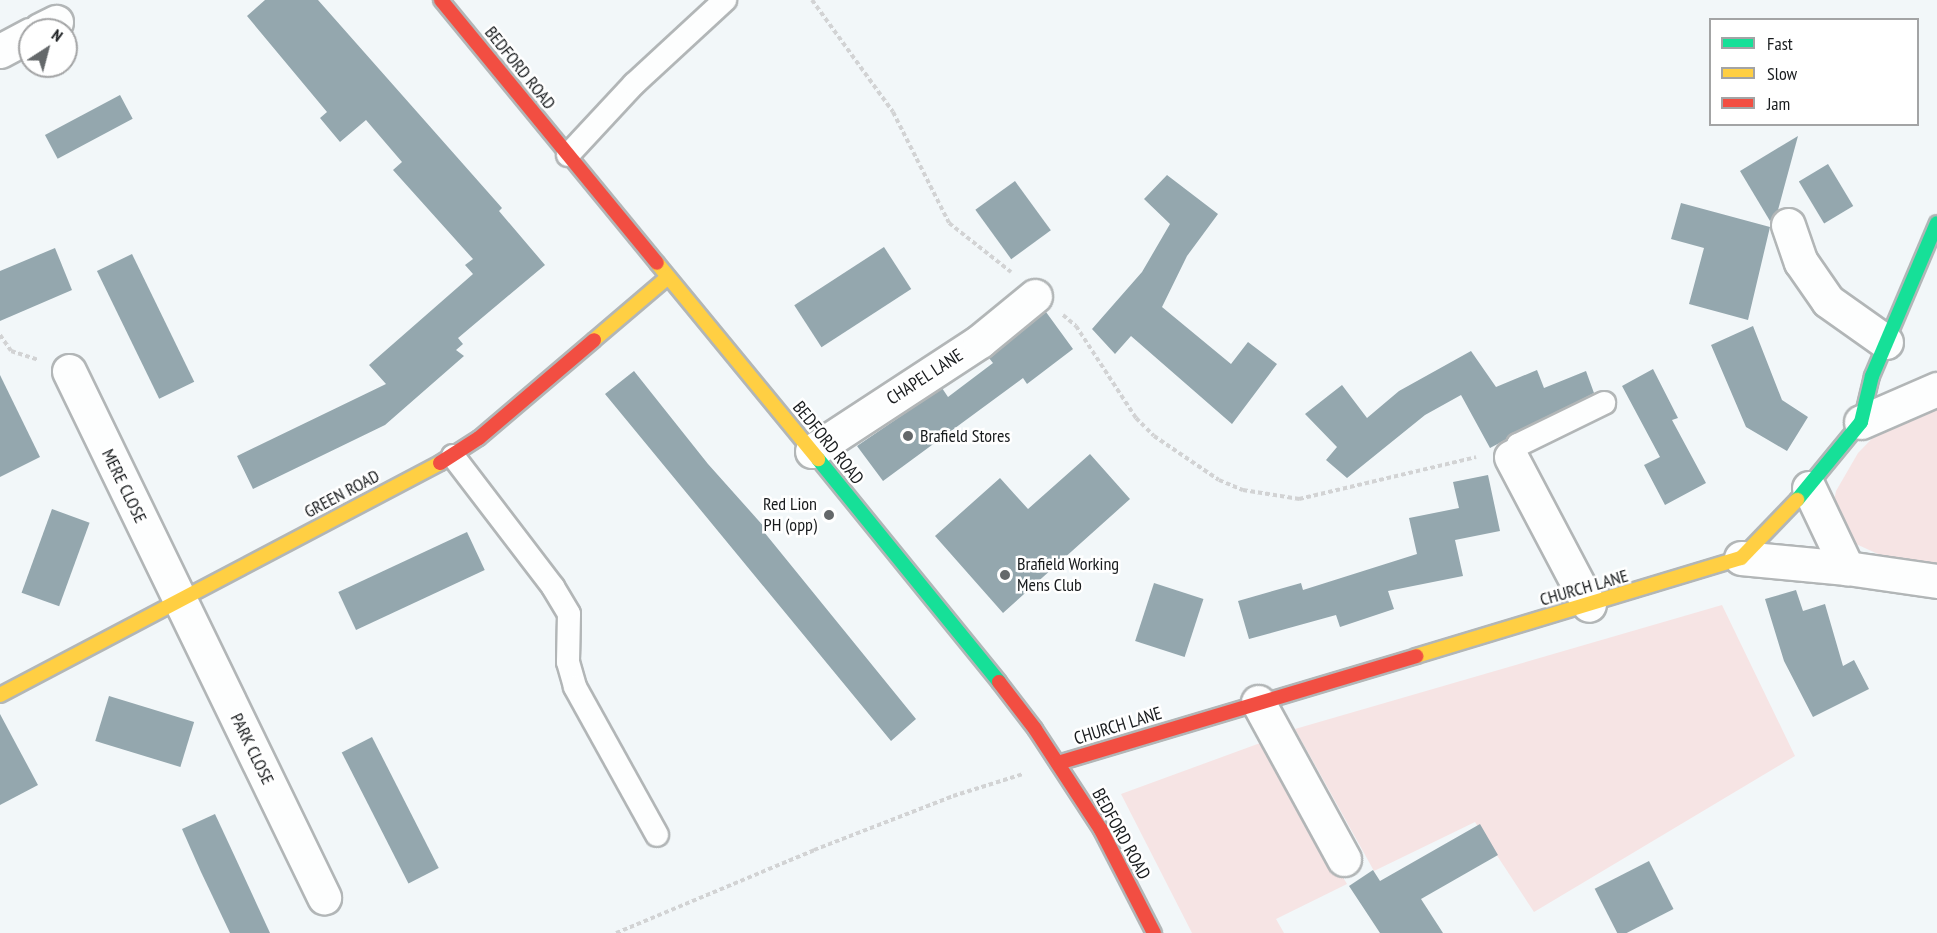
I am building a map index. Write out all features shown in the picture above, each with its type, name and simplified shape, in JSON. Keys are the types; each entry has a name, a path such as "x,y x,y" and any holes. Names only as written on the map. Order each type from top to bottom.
{"main road":[{"name":"BEDFORD ROAD","path":"441,0 964,637 1058,763 1101,830 1154,933"},
{"name":"CHURCH LANE","path":"1058,763 1741,558 1809,488 1861,422 1872,376 1937,223"},
{"name":"GREEN ROAD","path":"0,695 453,456 668,276"}],"street":[{"path":"0,51 18,42"},
{"path":"1788,225 1801,262 1828,301 1886,342"},
{"name":"CHAPEL LANE","path":"812,452 980,341 1027,287"},
{"name":"MERE CLOSE","path":"69,371 180,600"},
{"path":"1861,422 1937,389"},
{"path":"1511,457 1589,605"},
{"path":"1809,488 1847,568"},
{"path":"1741,558 1847,568 1937,581"},
{"name":"PARK CLOSE","path":"180,600 324,897"},
{"path":"1258,702 1344,859"}],"lane":[{"path":"567,154 634,84 725,0"},
{"path":"1511,457 1518,445 1604,403"},
{"path":"453,456 553,587 569,614 568,662 575,687 657,835"}],"path":[{"path":"812,0 893,112 949,223 1076,326 1136,418 1154,436 1219,480 1243,490 1299,499 1472,458 1511,457"},
{"path":"0,336 11,351 69,371"},
{"path":"616,933 942,800 1058,763"}],"shaded area":[{"path":"1937,402 1937,568 1878,554 1856,544 1840,531 1831,515 1836,491 1858,453 1889,421"},
{"path":"1722,605 1795,756 1534,912 1475,822 1374,871 1295,729"},
{"path":"1263,742 1347,884 1276,919 1284,933 1192,933 1121,794"}],"building":[{"path":"265,0 318,0 502,208 499,211 545,265 458,338 463,344 456,350 464,356 385,425 253,489 237,456 386,384 369,365 473,274 465,265 473,259 393,170 402,162 366,120 340,142 320,118 327,112 247,16"},
{"path":"120,95 133,119 58,159 45,135"},
{"path":"1798,136 1778,210 1770,221 1740,171"},
{"path":"1828,164 1853,206 1824,224 1799,182"},
{"path":"1167,175 1218,214 1187,256 1162,307 1231,364 1248,342 1277,364 1232,424 1131,336 1115,354 1092,329 1142,272 1170,224 1144,199"},
{"path":"1015,181 1051,230 1011,259 975,210"},
{"path":"1681,203 1770,227 1748,320 1689,304 1704,248 1671,239"},
{"path":"884,247 911,289 821,347 794,305"},
{"path":"55,248 72,290 0,321 0,271"},
{"path":"132,254 194,382 159,399 97,271"},
{"path":"1046,312 1073,349 1027,384 1023,378 883,481 857,446 942,388 948,397 993,363 989,358"},
{"path":"1753,326 1782,400 1808,417 1787,451 1746,427 1711,345"},
{"path":"1471,351 1496,387 1537,370 1544,388 1586,371 1594,393 1490,448 1461,395 1425,415 1347,478 1326,460 1337,447 1305,414 1342,385 1367,418 1399,391"},
{"path":"1653,369 1678,418 1672,420 1706,483 1665,505 1644,465 1660,457 1622,386"},
{"path":"634,371 708,464 767,530 764,532 916,719 891,741 605,394"},
{"path":"0,375 40,457 0,477"},
{"path":"1090,454 1130,499 1003,613 935,536 1000,478 1028,509"},
{"path":"1488,475 1500,531 1455,540 1463,576 1388,591 1394,609 1340,627 1336,615 1249,639 1238,601 1301,583 1303,590 1417,554 1409,518 1459,508 1453,482"},
{"path":"52,509 90,523 59,606 22,593"},
{"path":"467,532 485,570 356,630 338,592"},
{"path":"1154,583 1203,599 1185,657 1135,641"},
{"path":"1796,590 1803,611 1825,604 1843,666 1854,660 1869,689 1813,717 1784,661 1765,599"},
{"path":"109,696 194,722 180,767 95,741"},
{"path":"0,714 38,785 0,805"},
{"path":"372,737 439,868 408,883 342,752"},
{"path":"215,814 270,933 230,933 201,872 182,829"},
{"path":"1480,824 1498,855 1421,899 1443,933 1380,933 1349,886 1373,870 1380,881"},
{"path":"1649,861 1674,909 1627,933 1617,933 1595,889"}],"traffic: fast":[{"path":"1797,500 1861,422 1872,376 1937,223"},
{"path":"818,459 999,682"}],"traffic: slow":[{"path":"657,263 818,459"},
{"path":"594,340 668,277"},
{"path":"0,695 440,463"},
{"path":"1416,656 1741,558 1797,500"}],"traffic: jam":[{"path":"441,0 657,263"},
{"path":"440,463 479,438 594,340"},
{"path":"1058,763 1416,656"},
{"path":"999,682 1035,729 1101,830 1154,933"}],"place":[{"name":"Brafield Stores","path":"908,436"},
{"name":"Red Lion PH (opp)","path":"829,515"},
{"name":"Brafield Working Mens Club","path":"1005,575"}]}
